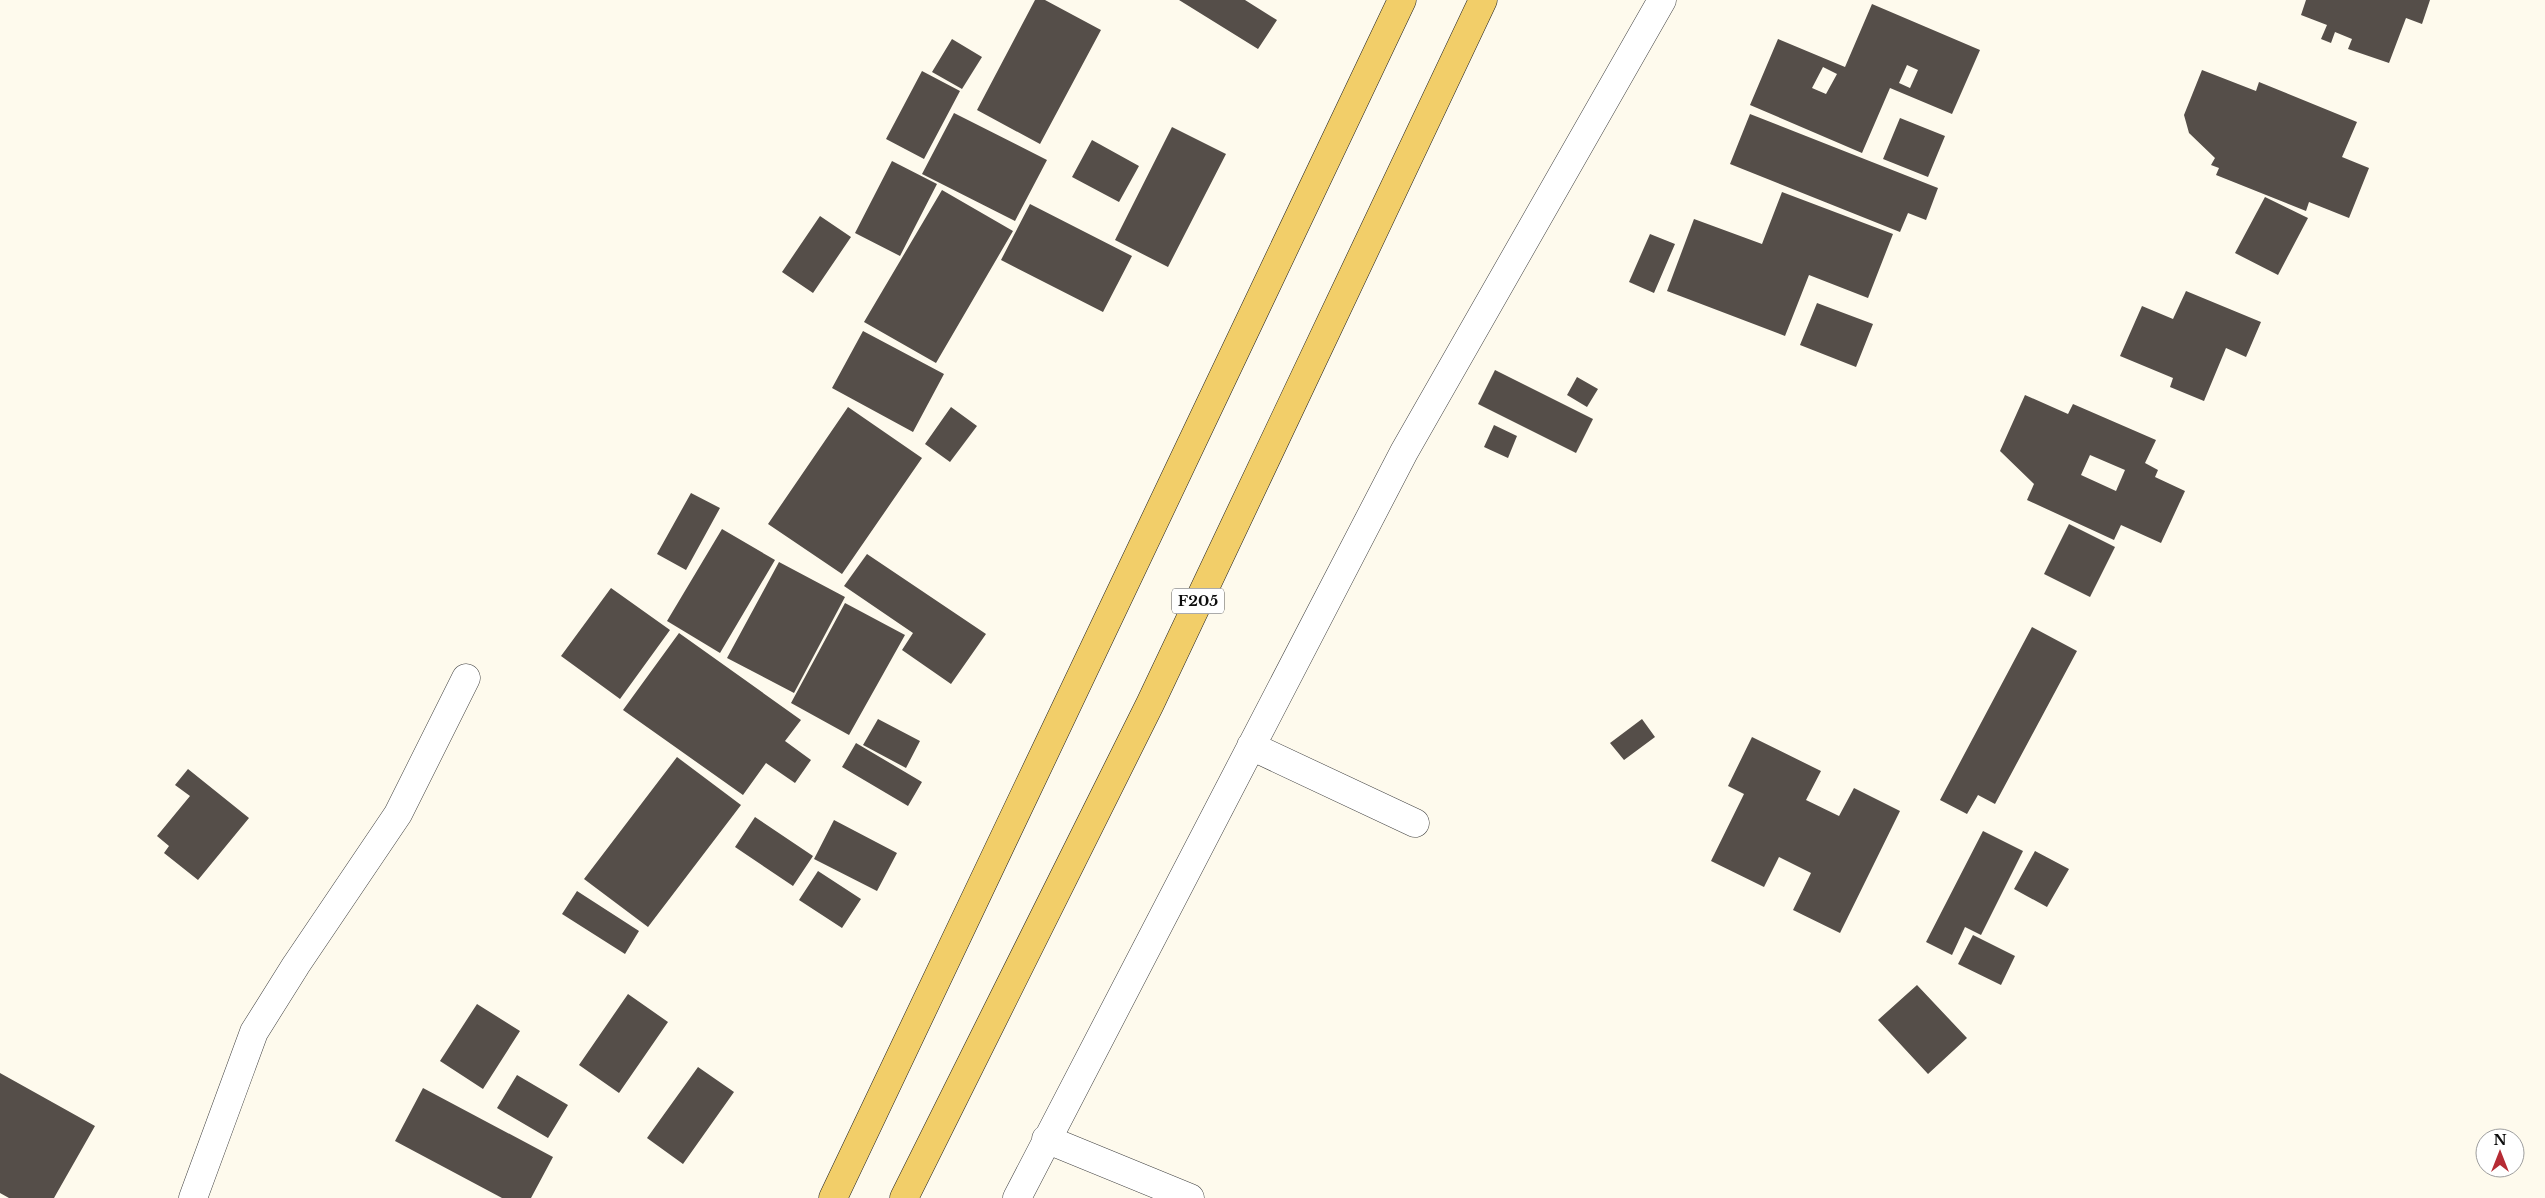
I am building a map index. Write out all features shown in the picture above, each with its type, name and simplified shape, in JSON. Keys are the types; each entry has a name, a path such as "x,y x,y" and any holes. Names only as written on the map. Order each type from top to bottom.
{"main road":[{"path":"833,1198 1402,0"},
{"name":"F205","path":"904,1198 1154,695 1483,0"}],"street":[{"path":"1017,1198 1404,452 1662,0"},
{"path":"193,1198 254,1032 296,965 398,814 466,678"},
{"path":"1252,746 1416,823"},
{"path":"1046,1140 1190,1198"}],"building":[{"path":"1035,0 1045,0 1101,30 1040,144 977,110"},
{"path":"1179,0 1245,0 1277,20 1258,49"},
{"path":"2306,0 2430,0 2422,24 2406,18 2389,63 2348,49 2352,39 2335,32 2331,43 2321,39 2327,25 2301,15"},
{"path":"1872,4 1980,50 1952,114 1890,88 1862,153 1750,105 1778,39 1845,67","holes":["1907,65 1918,70 1910,88 1899,83","1823,67 1837,74 1826,94 1812,88"]},
{"path":"952,39 982,57 962,89 932,72"},
{"path":"2202,70 2256,91 2259,82 2357,122 2342,157 2369,168 2349,218 2309,202 2306,211 2216,175 2219,168 2211,165 2215,158 2189,133 2184,115"},
{"path":"922,71 960,91 924,159 886,139"},
{"path":"954,113 1047,160 1015,221 922,174"},
{"path":"1750,114 1938,188 1926,220 1908,213 1900,232 1730,164"},
{"path":"1900,118 1945,136 1928,177 1883,159"},
{"path":"1172,127 1226,154 1168,267 1115,240"},
{"path":"1092,140 1139,166 1119,202 1072,177"},
{"path":"892,161 937,184 900,256 855,233"},
{"path":"942,190 1013,231 936,363 864,322"},
{"path":"1782,192 1893,234 1868,298 1809,275 1785,336 1667,291 1694,219 1762,244"},
{"path":"2265,197 2308,218 2278,275 2235,253"},
{"path":"1030,204 1132,256 1103,312 1001,260"},
{"path":"820,216 851,237 813,293 782,272"},
{"path":"1650,234 1675,244 1654,293 1629,282"},
{"path":"2186,291 2261,322 2246,357 2226,348 2204,401 2170,387 2173,378 2120,356 2142,306 2173,319"},
{"path":"1817,303 1873,324 1856,367 1800,345"},
{"path":"863,331 944,374 913,432 832,388"},
{"path":"1495,370 1593,419 1576,453 1478,404"},
{"path":"1577,377 1598,389 1587,407 1567,395"},
{"path":"2025,395 2068,414 2073,404 2156,440 2145,463 2158,470 2155,477 2185,491 2161,543 2121,525 2114,540 2027,500 2034,484 2000,451","holes":["2090,455 2125,470 2116,491 2081,475"]},
{"path":"848,407 922,458 842,574 768,524"},
{"path":"951,407 977,426 950,462 925,444"},
{"path":"1494,425 1517,436 1508,458 1484,447"},
{"path":"691,493 720,508 686,570 657,554"},
{"path":"2069,524 2115,547 2090,597 2044,574"},
{"path":"722,529 775,560 720,653 667,621"},
{"path":"867,554 986,634 951,684 902,650 913,633 844,586"},
{"path":"779,562 845,597 794,693 727,658"},
{"path":"611,588 670,630 620,699 561,656"},
{"path":"845,603 905,635 849,735 791,703"},
{"path":"2032,627 2077,651 1995,804 1978,795 1967,814 1940,800"},
{"path":"679,633 801,720 785,741 811,760 795,783 766,763 743,795 623,710"},
{"path":"878,719 920,741 906,768 863,745"},
{"path":"1642,719 1655,737 1624,760 1610,743"},
{"path":"1752,737 1821,771 1806,800 1839,816 1854,788 1900,811 1840,933 1793,910 1811,873 1779,857 1764,887 1711,861 1744,794 1728,786"},
{"path":"856,743 922,782 908,806 842,767"},
{"path":"677,757 741,805 648,927 584,879"},
{"path":"188,769 249,818 198,880 164,853 169,846 157,836 190,796 175,785"},
{"path":"755,817 813,856 793,886 735,847"},
{"path":"834,820 897,853 877,891 814,859"},
{"path":"1983,831 2023,851 1981,935 1965,927 1952,955 1926,942"},
{"path":"2035,851 2069,869 2047,907 2014,889"},
{"path":"818,871 861,899 842,928 799,900"},
{"path":"577,891 639,931 625,954 562,914"},
{"path":"1973,935 2015,956 2001,985 1958,964"},
{"path":"1917,985 1967,1038 1928,1074 1878,1020"},
{"path":"628,994 668,1022 619,1093 579,1065"},
{"path":"477,1004 520,1031 483,1089 440,1061"},
{"path":"698,1067 734,1092 683,1164 647,1138"},
{"path":"0,1073 95,1126 54,1198 9,1198 0,1193"},
{"path":"517,1075 568,1105 548,1138 497,1108"},
{"path":"423,1088 553,1157 531,1198 502,1198 395,1141"}]}
